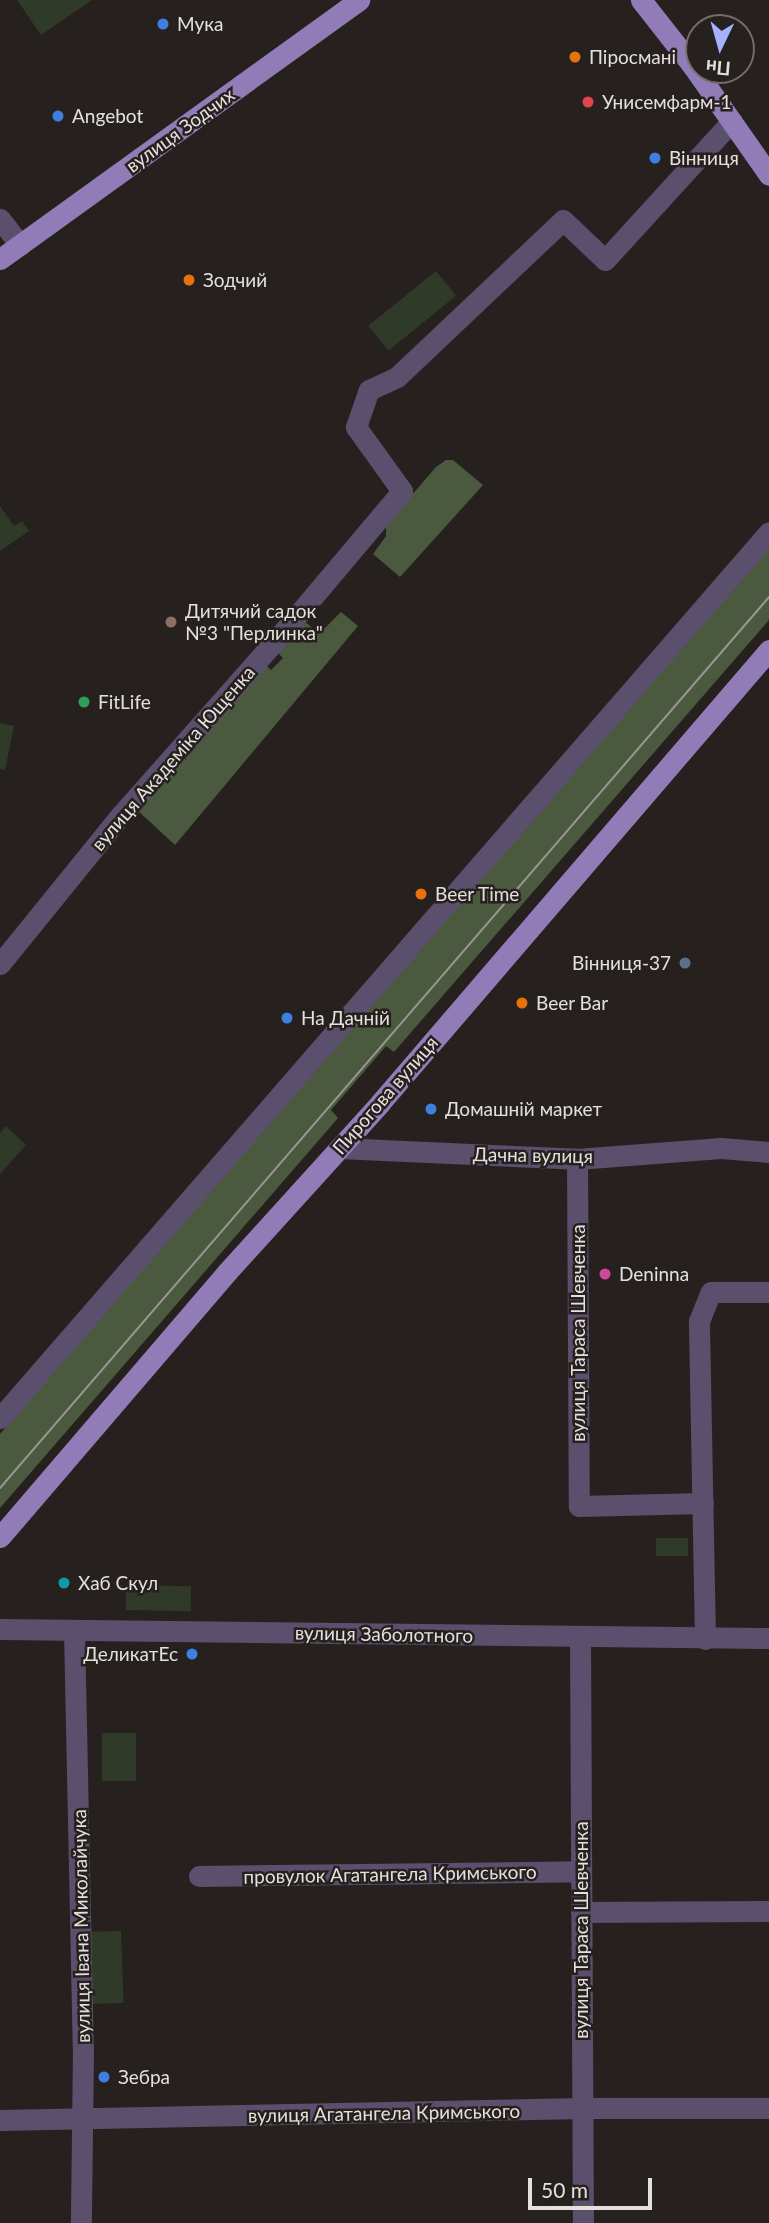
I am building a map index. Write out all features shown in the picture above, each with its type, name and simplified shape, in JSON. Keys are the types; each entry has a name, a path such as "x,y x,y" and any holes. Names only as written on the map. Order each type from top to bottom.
{"main road":[{"name":"вулиця Зодчих","path":"0,259 359,0"},
{"path":"640,0 732,121 769,175"},
{"name":"Пирогова вулиця","path":"0,1537 769,650"}],"street":[{"name":"вулиця Академіка Ющенка","path":"0,964 120,816 290,624 402,491 356,427 369,390 397,377 563,220 605,260 732,121"},
{"path":"0,219 20,245"},
{"path":"0,1418 769,532"},
{"name":"Дачна вулиця","path":"339,1148 577,1159 721,1148 769,1152"},
{"name":"вулиця Тараса Шевченка","path":"577,1159 579,1506 702,1503"},
{"path":"705,1639 699,1321 710,1292 769,1292"},
{"name":"вулиця Заболотного","path":"0,1629 769,1638"},
{"name":"вулиця Івана Миколайчука","path":"74,1630 83,2120 82,2223"},
{"name":"вулиця Тараса Шевченка","path":"580,1637 583,2223"},
{"name":"провулок Агатангела Кримського","path":"199,1876 580,1871"},
{"path":"581,1912 769,1911"},
{"name":"вулиця Агатангела Кримського","path":"0,2120 583,2108 769,2108"}],"green space":[{"path":"17,0 92,0 41,35"},
{"path":"436,271 456,296 389,351 368,326"},
{"path":"446,460 453,460 483,485 400,577 373,554 386,536 386,525 436,467"},
{"path":"0,506 14,526 22,521 29,531 0,551"},
{"path":"769,548 769,620 394,1052 386,1046 331,1110 338,1118 0,1508 0,1434"},
{"path":"341,612 358,626 175,845 137,810 266,665 271,670 283,658 276,651 302,619 319,634"},
{"path":"0,723 14,726 5,770 0,769"},
{"path":"6,1126 26,1145 0,1174 0,1133"},
{"path":"656,1538 688,1538 688,1556 656,1556"},
{"path":"126,1585 191,1586 191,1611 126,1610"},
{"path":"102,1733 136,1733 136,1781 102,1781"},
{"path":"121,1931 124,2003 92,2004 89,1932"}],"tram line":[{"path":"0,1488 769,597"}],"place":[{"name":"Мука","path":"163,24"},
{"name":"Піросмані","path":"575,57"},
{"name":"Унисемфарм-1","path":"588,102"},
{"name":"Angebot","path":"58,116"},
{"name":"Вінниця","path":"655,158"},
{"name":"Зодчий","path":"189,280"},
{"name":"Дитячий садок №3 \"Перлинка\"","path":"171,622"},
{"name":"FitLife","path":"84,702"},
{"name":"Beer Time","path":"421,894"},
{"name":"Вінниця-37","path":"685,963"},
{"name":"Beer Bar","path":"522,1003"},
{"name":"На Дачній","path":"287,1018"},
{"name":"Домашній маркет","path":"431,1109"},
{"name":"Deninna","path":"605,1274"},
{"name":"Хаб Скул","path":"64,1583"},
{"name":"ДеликатЕс","path":"192,1654"},
{"name":"Зебра","path":"104,2077"}]}
